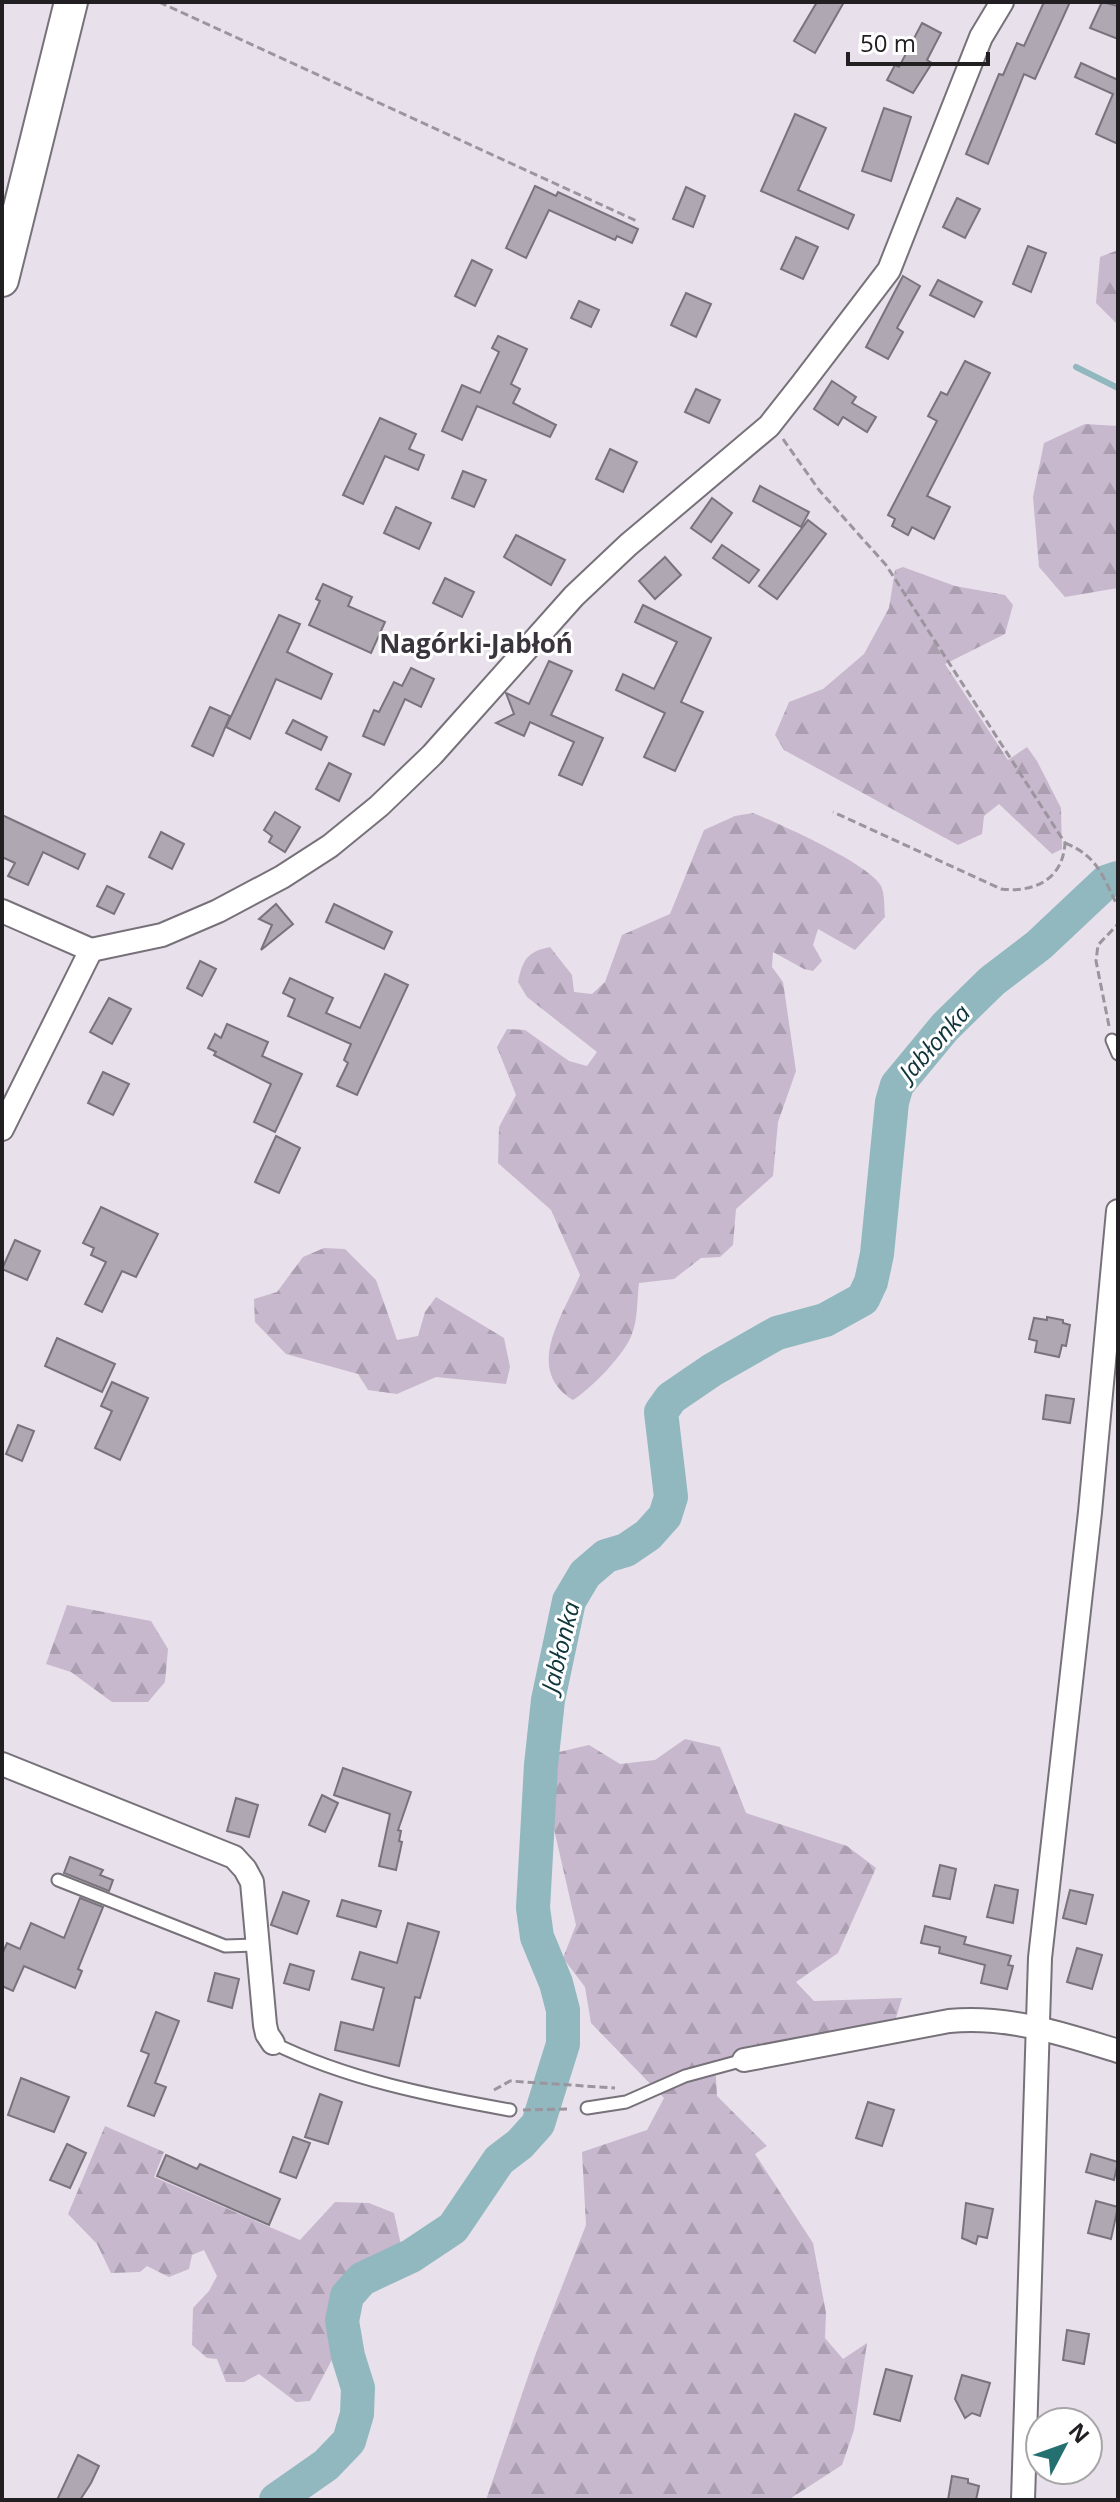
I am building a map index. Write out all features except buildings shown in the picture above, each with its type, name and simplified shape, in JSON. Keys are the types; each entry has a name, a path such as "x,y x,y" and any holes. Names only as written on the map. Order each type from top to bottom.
{"main road":[{"path":"2,280 71,2"}],"street":[{"path":"2,911 91,950 162,935 282,877 330,846 379,806 432,755 574,596 628,545 769,426 889,270 981,37 1002,2"},
{"path":"2,1129 91,950"},
{"path":"1023,2500 1041,1945 1090,1512 1118,1211"},
{"path":"2,1764 234,1857 252,1882 265,2025 273,2043"},
{"path":"744,2060 978,2018 1038,2027 1118,2051"}],"lane":[{"path":"1112,1040 1118,1054"},
{"path":"58,1880 225,1946 256,1945"},
{"path":"273,2043 302,2057 367,2077 510,2110"},
{"path":"587,2108 626,2102 685,2076 744,2060"}],"path":[{"path":"159,2 639,222"},
{"path":"769,426 783,439 819,490 886,565 1065,843 1064,859 1049,880 1017,891 1001,889 833,812"},
{"path":"1065,843 1082,849 1093,858 1118,907"},
{"path":"1112,1040 1096,961 1098,945 1118,924"},
{"path":"474,2104 510,2081 573,2086"},
{"path":"510,2110 587,2108"}],"green space":[{"path":"1118,250 1118,325 1096,303 1100,257"},
{"path":"1085,424 1118,426 1118,588 1065,597 1039,567 1033,497 1044,443"},
{"path":"903,567 955,586 1005,595 1013,605 1005,634 945,664 1008,760 1027,747 1037,761 1061,808 1062,849 1052,854 999,804 984,816 982,834 958,845 784,750 775,735 789,702 823,689 864,654 889,608 895,570"},
{"path":"753,813 822,845 873,877 882,889 885,917 855,950 818,929 813,945 822,961 813,971 773,952 772,967 783,982 796,1071 778,1122 773,1176 736,1209 733,1245 720,1257 701,1258 674,1279 639,1283 635,1322 628,1342 607,1370 573,1400 558,1387 551,1373 549,1358 557,1324 580,1275 551,1210 498,1163 499,1127 516,1095 497,1047 507,1029 525,1030 569,1061 587,1066 597,1052 527,997 518,982 524,962 536,951 550,947 572,975 574,992 592,994 605,982 622,935 670,914 704,830 735,816"},
{"path":"324,1248 345,1249 376,1280 397,1340 418,1336 425,1312 436,1297 504,1338 510,1367 506,1384 436,1377 397,1394 368,1390 358,1374 286,1354 255,1322 254,1299 277,1292 303,1257"},
{"path":"67,1605 151,1621 168,1649 165,1682 148,1702 112,1702 71,1672 46,1664"},
{"path":"685,1739 720,1747 746,1813 847,1846 876,1868 838,1953 796,1982 814,2001 902,1998 895,2021 715,2060 717,2096 767,2146 755,2154 813,2243 826,2313 825,2338 843,2359 867,2343 854,2430 842,2465 788,2500 486,2500 536,2353 586,2225 582,2152 647,2130 664,2098 591,2023 585,1987 563,1958 576,1925 551,1816 555,1753 589,1745 620,1764 655,1760"},
{"path":"105,2126 164,2152 154,2177 300,2240 335,2202 369,2203 394,2213 401,2245 363,2268 340,2295 325,2323 335,2354 310,2401 296,2402 259,2374 244,2382 226,2382 217,2359 207,2358 192,2345 193,2308 209,2291 217,2276 204,2250 192,2255 189,2269 169,2277 147,2266 140,2272 111,2273 97,2244 68,2214"}],"waterway":[{"path":"1076,367 1118,388"},
{"name":"Jabłonka","path":"276,2500 326,2465 349,2441 357,2414 358,2388 342,2321 347,2296 362,2279 411,2256 453,2228 499,2160 520,2144 538,2124 563,2044 563,2010 556,1983 537,1937 533,1908 548,1700 569,1601 585,1574 606,1556 626,1550 648,1535 665,1516 671,1497 661,1412 671,1398 712,1370 777,1333 825,1320 863,1299 871,1282 877,1254 892,1102 897,1085 945,1027 992,981 1039,945 1106,882 1118,878"}],"district":[{"name":"Nagórki-Jabłoń","path":"476,644"}]}
